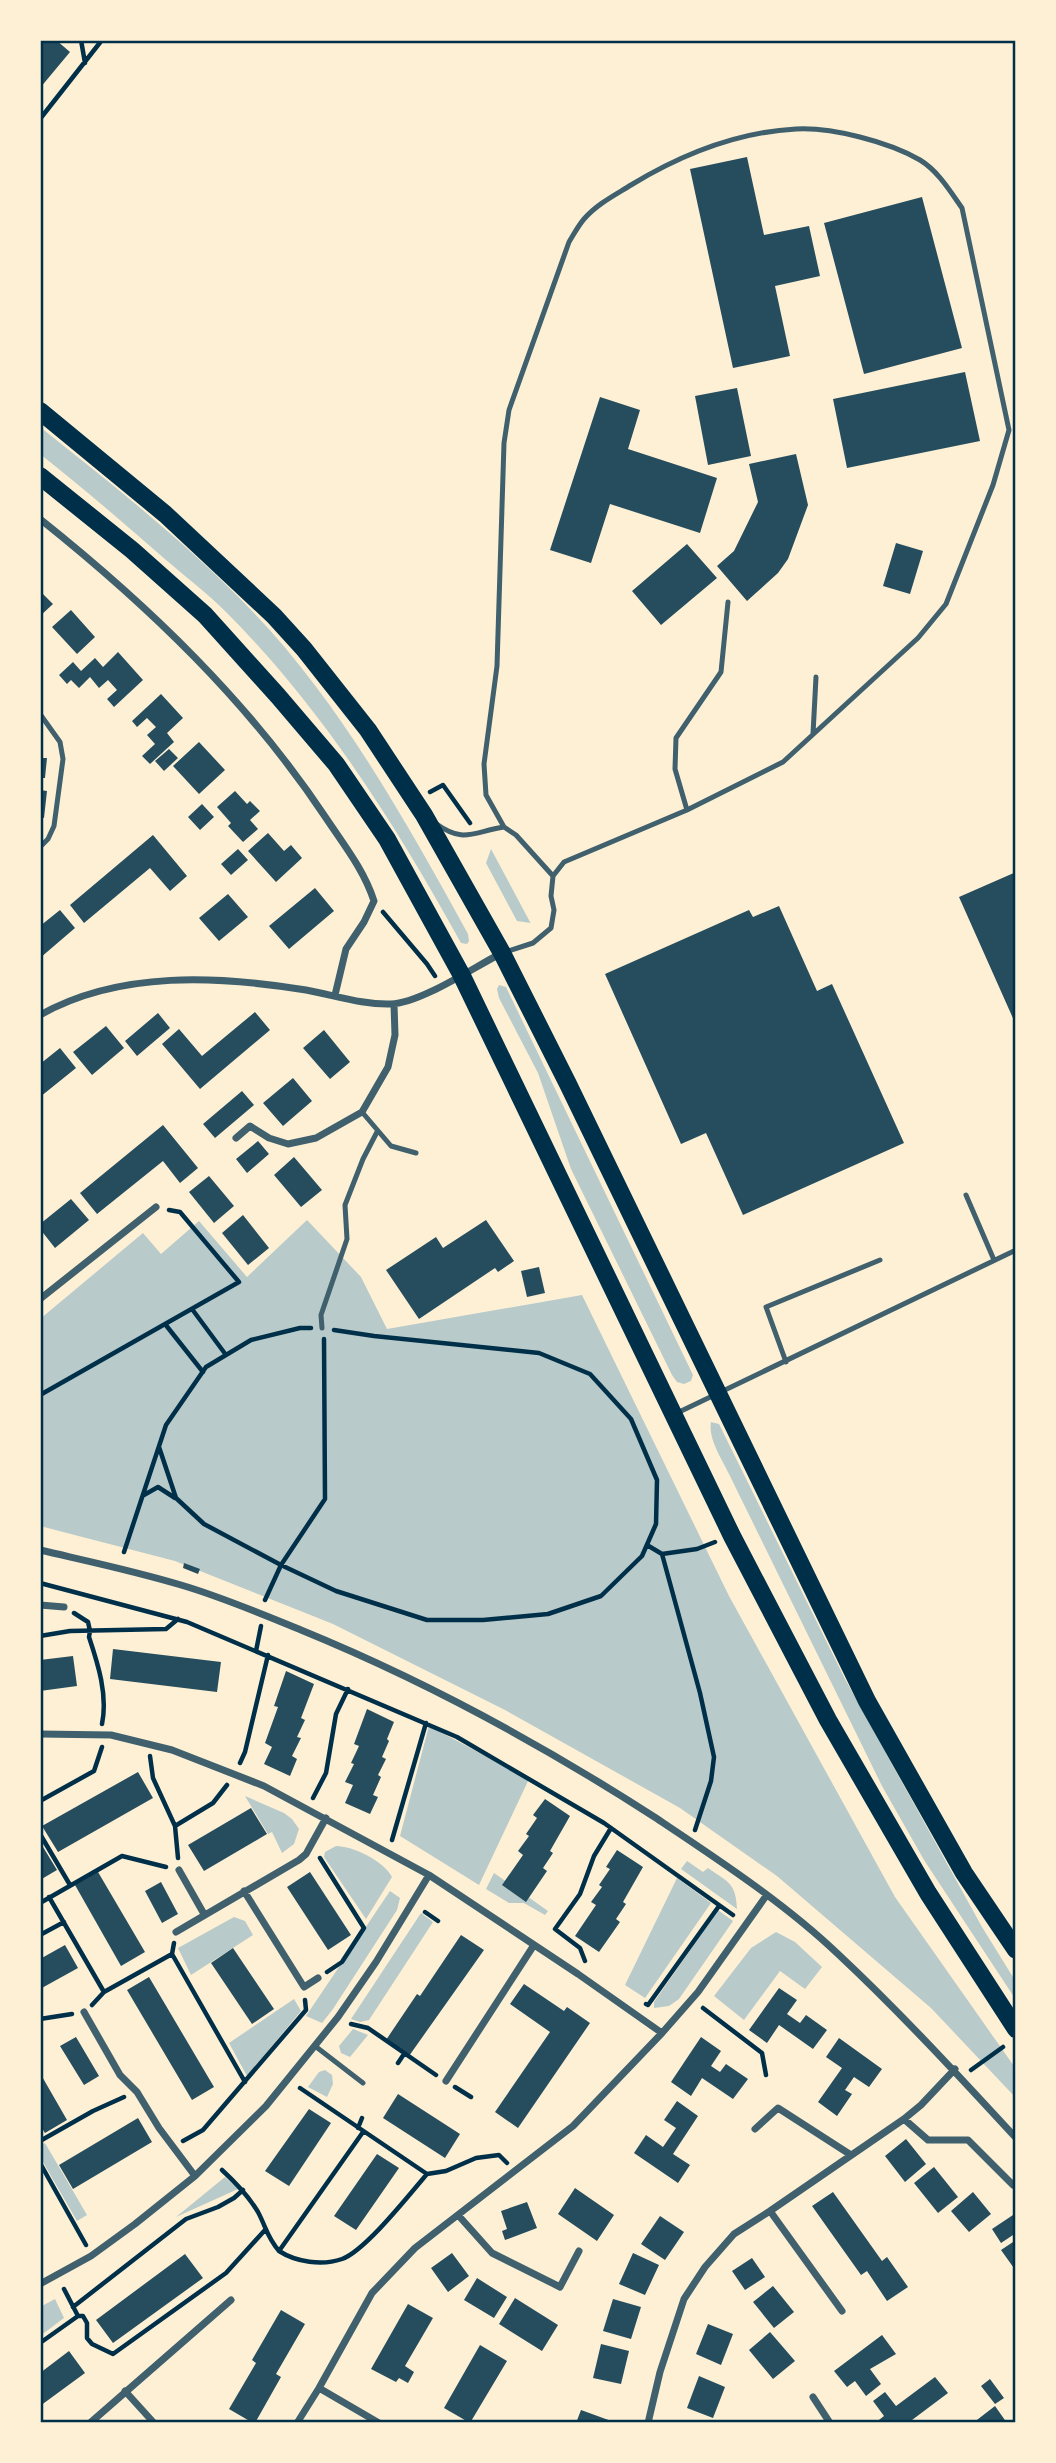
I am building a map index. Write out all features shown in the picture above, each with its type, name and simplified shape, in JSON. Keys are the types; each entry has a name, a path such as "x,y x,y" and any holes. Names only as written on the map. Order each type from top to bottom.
{"highway":[{"path":"40,411 193,538 274,616 304,649 368,730 424,815 502,953 568,1084 867,1701 964,1872 1016,1950"},
{"path":"40,476 132,550 205,615 278,695 335,764 387,839 461,974 732,1535 828,1720 928,1893 1016,2029"}],"street":[{"path":"40,519 169,631 213,675 256,723 302,782 366,878 373,901 364,922 346,949 335,995"},
{"path":"40,1015 61,1003 111,988 204,979 274,985 372,1003 394,1004 444,985 502,953"},
{"path":"236,1138 250,1126 269,1138 288,1144 316,1138 362,1112 388,1067 395,1035 394,1004"},
{"path":"40,1299 156,1207"},
{"path":"40,1550 182,1585 262,1615 410,1678 522,1736 690,1840 836,1952 955,2069 1016,2138"},
{"path":"40,1605 64,1607"},
{"path":"40,1734 103,1734 172,1750 236,1774 308,1808 429,1875 662,2033"},
{"path":"176,1931 299,1860 306,1854 326,1818"},
{"path":"179,1870 204,1914"},
{"path":"40,2284 91,2256 135,2224 195,2176 266,2106 315,2046 376,1962 429,1875"},
{"path":"244,1891 304,1987 318,1978"},
{"path":"297,2423 372,2292 415,2248 573,2126 698,1992 766,1896"},
{"path":"446,2081 534,1945"},
{"path":"84,2012 120,2075 137,2092 195,2176"},
{"path":"648,2423 660,2372 684,2299 705,2267 734,2234 904,2119 955,2069"},
{"path":"755,2129 778,2108 851,2154"},
{"path":"904,2119 928,2140 968,2140 1013,2185"},
{"path":"770,2211 842,2311"},
{"path":"458,2215 492,2253 560,2287 579,2251"},
{"path":"90,2423 231,2300"},
{"path":"319,2388 379,2423"},
{"path":"125,2391 154,2423"},
{"path":"813,2397 830,2423"}],"lane":[{"path":"502,953 533,943 551,928 554,910 551,896 553,876 564,862 687,810 783,762 918,638 946,604 993,485 1009,430 962,208 946,185 921,161 886,145 836,132 797,128 743,137 694,151 655,170 605,201 583,220 569,242 509,410 504,443 497,666 484,764 486,795 503,827 516,835 553,876"},
{"path":"687,810 675,769 676,738 721,673 728,602"},
{"path":"813,734 816,677"},
{"path":"40,714 60,741 63,759 54,826 48,839 40,847"},
{"path":"424,815 446,831 460,836 503,827"},
{"path":"362,1112 391,1146 415,1153"},
{"path":"323,1328 321,1315 347,1238 345,1205 377,1132"},
{"path":"966,1195 994,1260"},
{"path":"674,1414 1016,1250"},
{"path":"786,1362 766,1307 880,1259"},
{"path":"315,2046 363,2082"}],"path":[{"path":"81,40 85,63"},
{"path":"40,119 102,40"},
{"path":"443,785 469,821"},
{"path":"373,901 428,965"},
{"path":"40,1395 239,1282 180,1212 156,1207"},
{"path":"192,1309 226,1355"},
{"path":"165,1324 203,1372"},
{"path":"124,1552 166,1425 206,1367 251,1340 300,1328 323,1328 539,1353 590,1374 631,1419 657,1480 656,1524 642,1556 601,1596 548,1614 483,1620 427,1620 336,1591 204,1524 176,1498 158,1487 143,1496"},
{"path":"256,1651 265,1601 281,1565 325,1499 323,1328"},
{"path":"159,1447 176,1498"},
{"path":"647,1545 662,1554 697,1549 715,1542"},
{"path":"662,1554 700,1693 714,1757 711,1781 690,1840"},
{"path":"40,1583 178,1619 457,1737 611,1828 733,1915"},
{"path":"40,1801 94,1771 103,1734 103,1689 89,1637 88,1622 64,1607"},
{"path":"40,1636 69,1631 166,1629 178,1619"},
{"path":"175,1826 213,1803 236,1774 245,1752 268,1656"},
{"path":"308,1808 326,1773 336,1714 348,1689"},
{"path":"387,1851 394,1836 426,1723"},
{"path":"40,1903 122,1856 179,1870 175,1826 153,1778 148,1744"},
{"path":"596,1970 585,1962 580,1948 555,1930 580,1894 594,1856 611,1828"},
{"path":"40,1834 70,1885"},
{"path":"306,1854 322,1859 364,1928 342,1962 318,1978"},
{"path":"49,1897 104,1992"},
{"path":"639,2002 648,2005 719,1905"},
{"path":"425,1912 438,1921"},
{"path":"40,1935 64,1922"},
{"path":"176,1931 172,1954 245,2082"},
{"path":"40,2019 84,2012 104,1992 172,1954"},
{"path":"173,2146 203,2130 306,2010 304,1987"},
{"path":"703,2008 762,2053 766,2075"},
{"path":"351,2024 368,2028 471,2096"},
{"path":"961,2077 1003,2048"},
{"path":"398,2063 404,2054"},
{"path":"300,2088 427,2174"},
{"path":"40,2141 93,2111 137,2092"},
{"path":"279,2251 360,2130 362,2118"},
{"path":"222,2170 243,2190 259,2214 268,2238 279,2251 288,2257 316,2262 343,2259 375,2234 427,2174 446,2171 476,2158 499,2155 507,2163"},
{"path":"40,2163 91,2256"},
{"path":"73,2307 186,2219 218,2207 243,2190"},
{"path":"40,2343 78,2316 83,2316 87,2323 87,2338 92,2344 113,2354 226,2273 265,2230"},
{"path":"64,2289 78,2316"}],"shaded area":[{"path":"40,427 176,539 253,612 285,648 344,725 371,766 468,934 467,944 461,943 410,855 355,769 294,688 219,605 40,454"},
{"path":"491,849 531,923 517,921 486,863"},
{"path":"499,985 506,987 693,1375 691,1381 684,1384 677,1382 672,1375 571,1169 538,1073 499,998"},
{"path":"307,1220 361,1277 387,1329 582,1295 729,1596 895,1897 1016,2069 1016,2098 931,2008 777,1876 680,1808 505,1710 333,1624 175,1561 40,1526 40,1319 143,1233 161,1254 199,1221 247,1277"},
{"path":"711,1422 719,1424 845,1679 982,1927 1016,1982 1016,2000 924,1860 882,1786 716,1449"},
{"path":"429,1726 529,1779 479,1885 400,1836"},
{"path":"245,1796 292,1819 299,1829 294,1844 282,1853 272,1832 268,1834"},
{"path":"336,1846 367,1856 382,1865 392,1877 366,1919 324,1857 325,1852"},
{"path":"687,1861 703,1872 708,1868 730,1884 735,1894 737,1909 681,1869"},
{"path":"494,1873 548,1911 545,1915 524,1903 509,1903 486,1889"},
{"path":"677,1878 711,1903 645,1998 625,1985"},
{"path":"390,1891 400,1898 397,1910 333,2009 322,2023 306,2016"},
{"path":"718,1910 733,1921 679,1999 669,2006 654,2008 654,2002"},
{"path":"421,1913 433,1922 369,2020 360,2022 351,2019"},
{"path":"234,1917 245,1921 253,1935 191,1975 178,1948"},
{"path":"776,1932 795,1942 822,1967 805,1989 780,1971 744,2020 714,1996 751,1948"},
{"path":"294,1999 301,2011 247,2076 229,2043"},
{"path":"353,2029 368,2035 350,2057 341,2053 339,2046"},
{"path":"325,2070 332,2075 333,2084 327,2097 308,2087 319,2072"},
{"path":"45,2143 87,2215 77,2221 40,2157 40,2146"},
{"path":"225,2177 238,2189 176,2217"},
{"path":"55,2299 64,2318 40,2336 40,2307"}],"building":[{"path":"40,40 56,40 70,52 40,88"},
{"path":"747,157 764,235 809,226 820,276 775,286 790,356 733,368 690,169"},
{"path":"922,197 962,348 864,374 824,223"},
{"path":"965,372 980,441 847,468 833,399"},
{"path":"737,388 751,456 708,465 695,396"},
{"path":"600,397 640,410 628,449 717,478 700,533 610,504 591,563 550,550"},
{"path":"796,454 808,505 788,559 778,573 747,601 717,566 734,551 758,502 749,464"},
{"path":"896,543 923,551 910,594 883,586"},
{"path":"687,544 717,578 661,625 632,591"},
{"path":"40,591 53,604 40,616"},
{"path":"71,610 95,637 77,654 52,627"},
{"path":"118,652 143,680 114,707 107,699 117,690 108,680 99,688 90,677 79,688 71,680 67,684 59,675 73,662 81,671 95,658 103,667"},
{"path":"161,694 183,718 167,733 174,742 150,764 142,756 155,744 147,735 156,727 147,718 137,727 132,721"},
{"path":"199,742 225,770 199,794 173,766"},
{"path":"169,749 178,758 164,771 155,761"},
{"path":"40,758 47,758 45,778 40,778"},
{"path":"40,790 47,791 44,818 40,817"},
{"path":"235,791 247,804 250,801 260,811 250,820 258,829 243,842 228,826 231,823 217,807"},
{"path":"202,804 214,817 200,830 188,817"},
{"path":"268,833 284,851 291,845 302,858 276,882 248,851"},
{"path":"153,835 187,876 170,891 150,868 84,923 70,905"},
{"path":"238,849 248,860 231,875 221,864"},
{"path":"1016,872 1016,1025 959,897"},
{"path":"315,888 334,911 289,949 269,926"},
{"path":"228,894 248,917 219,941 199,918"},
{"path":"779,906 817,991 832,984 904,1143 743,1215 706,1133 681,1144 605,974 749,910 753,917"},
{"path":"60,910 75,928 40,958 40,926"},
{"path":"255,1012 270,1030 200,1089 162,1044 179,1029 202,1056"},
{"path":"158,1013 170,1028 137,1056 125,1041"},
{"path":"106,1026 124,1048 92,1075 73,1052"},
{"path":"324,1030 350,1062 330,1079 303,1048"},
{"path":"60,1048 76,1068 40,1097 40,1064"},
{"path":"293,1078 312,1101 283,1126 263,1103"},
{"path":"242,1091 254,1105 215,1138 203,1124"},
{"path":"163,1125 198,1168 180,1183 163,1161 97,1214 80,1193"},
{"path":"258,1141 269,1154 247,1173 236,1159"},
{"path":"294,1157 322,1190 301,1207 274,1175"},
{"path":"209,1176 234,1206 214,1223 189,1192"},
{"path":"71,1199 89,1220 55,1248 40,1229 40,1224"},
{"path":"243,1215 269,1248 248,1265 222,1233"},
{"path":"486,1220 514,1261 498,1272 495,1268 419,1319 386,1270 436,1237 443,1248"},
{"path":"539,1267 545,1293 527,1297 521,1271"},
{"path":"184,1563 200,1569 198,1574 183,1568"},
{"path":"113,1649 221,1662 217,1692 110,1679"},
{"path":"73,1656 77,1686 40,1691 40,1660"},
{"path":"286,1671 314,1684 301,1718 305,1720 297,1737 301,1738 292,1756 297,1759 290,1776 264,1764 272,1747 265,1743 278,1707 274,1706"},
{"path":"367,1709 394,1722 382,1757 386,1759 378,1775 381,1777 373,1795 378,1797 370,1814 345,1803 353,1785 345,1782 354,1764 351,1763 359,1746 354,1744"},
{"path":"138,1772 153,1798 58,1852 42,1826"},
{"path":"545,1799 570,1816 550,1851 553,1853 543,1868 547,1871 526,1902 502,1885 523,1855 518,1851 537,1818 533,1815"},
{"path":"251,1808 267,1834 204,1871 188,1845"},
{"path":"40,1842 57,1870 40,1880"},
{"path":"617,1850 643,1867 623,1902 626,1904 616,1919 620,1922 599,1952 575,1936 596,1905 591,1902 602,1887 599,1885 610,1869 606,1867"},
{"path":"98,1872 145,1952 121,1966 75,1885"},
{"path":"310,1872 351,1935 328,1950 287,1887"},
{"path":"161,1882 178,1914 162,1923 145,1891"},
{"path":"461,1935 484,1950 409,2056 386,2040"},
{"path":"65,1945 78,1968 40,1989 40,1959"},
{"path":"233,1948 274,2009 252,2024 211,1963"},
{"path":"149,1977 214,2087 192,2100 127,1990"},
{"path":"524,1984 564,2011 567,2007 590,2023 518,2128 495,2112 550,2032 510,2004"},
{"path":"779,1988 797,2000 787,2014 800,2023 806,2015 827,2030 813,2049 779,2025 767,2043 749,2030"},
{"path":"76,2037 99,2076 84,2085 60,2046"},
{"path":"701,2037 721,2051 711,2066 720,2072 726,2064 748,2079 733,2099 702,2078 691,2096 671,2082"},
{"path":"839,2038 882,2069 869,2087 854,2077 845,2090 852,2094 837,2116 818,2102 842,2068 826,2057"},
{"path":"40,2073 67,2120 45,2133 40,2125"},
{"path":"398,2094 460,2134 445,2158 383,2118"},
{"path":"677,2101 698,2116 673,2154 690,2165 678,2183 634,2153 646,2135 663,2147 676,2128 664,2120"},
{"path":"309,2109 331,2123 289,2186 265,2171"},
{"path":"138,2118 152,2142 73,2189 59,2165"},
{"path":"906,2139 926,2164 905,2182 885,2156"},
{"path":"377,2154 399,2168 356,2230 334,2216"},
{"path":"934,2167 958,2197 938,2213 914,2183"},
{"path":"575,2188 614,2215 597,2241 558,2214"},
{"path":"833,2192 882,2261 887,2257 908,2287 887,2301 867,2271 861,2275 812,2206"},
{"path":"973,2192 991,2214 969,2232 951,2211"},
{"path":"527,2202 537,2228 505,2240 502,2231 507,2229 501,2211"},
{"path":"1016,2213 1016,2233 1001,2243 992,2229"},
{"path":"660,2216 684,2232 665,2260 641,2244"},
{"path":"1016,2240 1016,2271 1001,2250"},
{"path":"452,2253 469,2276 448,2292 431,2268"},
{"path":"633,2253 659,2265 645,2295 619,2284"},
{"path":"185,2254 203,2278 113,2343 96,2320"},
{"path":"752,2258 765,2277 745,2290 732,2271"},
{"path":"477,2278 507,2297 494,2318 464,2300"},
{"path":"773,2286 794,2312 774,2328 753,2302"},
{"path":"515,2298 558,2325 542,2351 499,2324"},
{"path":"613,2299 641,2307 631,2339 603,2331"},
{"path":"408,2304 433,2318 405,2366 414,2372 408,2383 399,2378 396,2382 371,2369"},
{"path":"281,2310 305,2324 276,2374 281,2377 253,2423 229,2409 256,2363 252,2360"},
{"path":"708,2324 733,2334 721,2365 696,2354"},
{"path":"770,2332 795,2361 773,2379 749,2350"},
{"path":"882,2335 896,2354 870,2369 881,2384 866,2396 855,2381 847,2387 834,2371"},
{"path":"601,2344 629,2351 621,2384 593,2378"},
{"path":"480,2345 507,2361 470,2423 444,2408"},
{"path":"69,2351 85,2373 40,2406 40,2373"},
{"path":"699,2376 725,2387 713,2418 687,2408"},
{"path":"935,2377 948,2393 908,2423 875,2423 884,2416 873,2401 885,2392 896,2406"},
{"path":"990,2379 1004,2398 995,2404 981,2386"},
{"path":"995,2406 1007,2423 973,2423"},
{"path":"581,2410 614,2422 614,2423 576,2423"}]}
